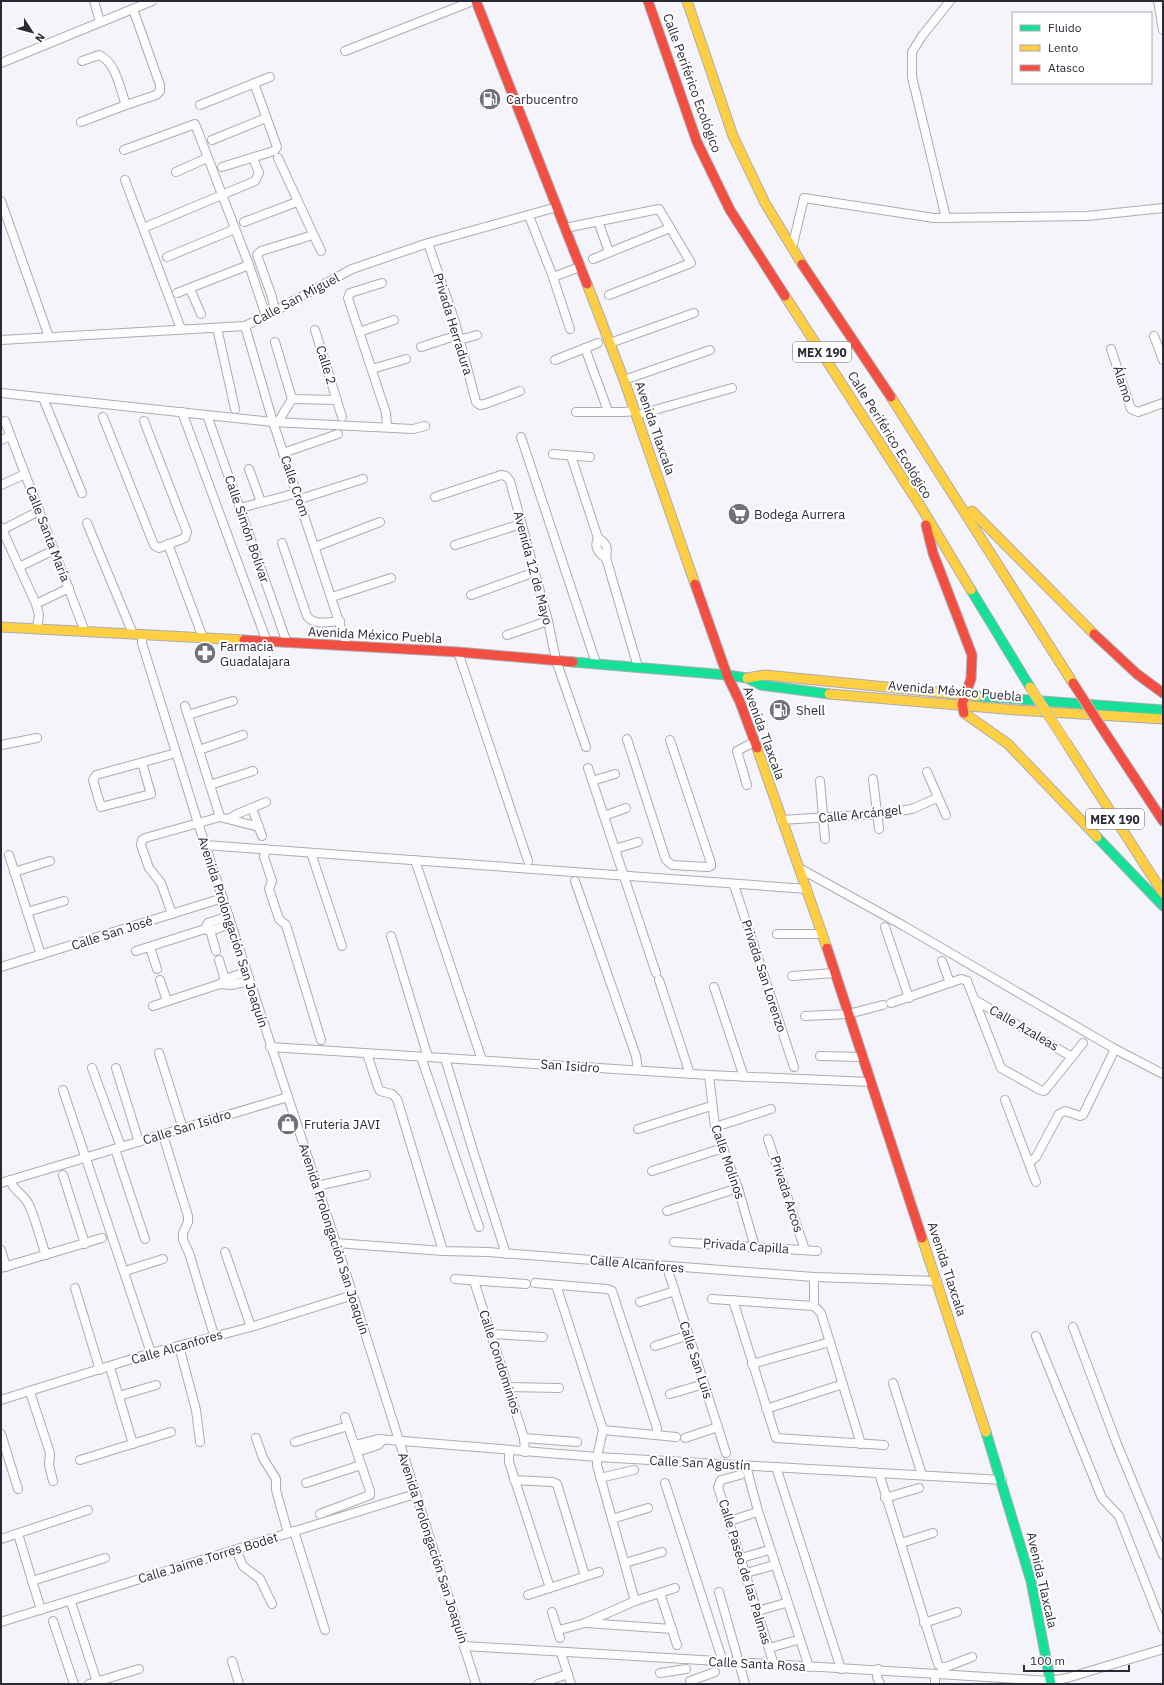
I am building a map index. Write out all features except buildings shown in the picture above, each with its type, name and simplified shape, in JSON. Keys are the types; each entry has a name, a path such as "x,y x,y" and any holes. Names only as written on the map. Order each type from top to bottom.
{"main road":[{"name":"Avenida Tlaxcala","path":"476,1 565,228 576,268 610,343 624,380 727,675 740,702 781,820 807,889 820,934 938,1281 1002,1480 1031,1581 1051,1683"},
{"name":"Calle Periférico Ecológico","path":"648,1 697,142 730,210 921,507 1030,687 1163,893"},
{"name":"Calle Periférico Ecológico","path":"687,1 732,135 758,189 792,249 890,396 940,478 959,503 1163,821"},
{"path":"959,503 976,513 1061,602 1137,674 1163,694"},
{"path":"921,507 933,553 972,655 971,679 962,704 964,712 1008,744 1163,906"},
{"name":"Avenida México Puebla","path":"1,628 458,652 727,675 747,678 762,685 801,691 1163,719"},
{"name":"Avenida México Puebla","path":"747,678 765,675 1016,700 1163,710"}],"street":[{"path":"94,1 100,22"},
{"path":"1,63 152,1"},
{"path":"345,51 473,1"},
{"path":"946,218 912,77 912,52 922,36 950,1"},
{"path":"1158,1 1163,30"},
{"path":"81,122 156,95 160,91 160,85 134,9"},
{"path":"82,61 99,55 105,58 113,70 126,105"},
{"path":"200,105 270,77"},
{"path":"254,84 277,144 276,154 321,251"},
{"path":"212,140 266,118"},
{"path":"124,150 195,124 249,264 266,316"},
{"path":"222,167 252,158 276,154"},
{"path":"176,172 208,158"},
{"path":"148,226 255,181 258,178 259,173 252,158"},
{"path":"125,180 180,329"},
{"path":"792,249 804,198 934,218 1087,216 1163,208"},
{"path":"1,201 49,337"},
{"path":"244,222 297,202"},
{"name":"Calle San Miguel","path":"1,340 245,326 275,312 352,269 428,243 557,207"},
{"path":"565,228 659,209 691,263 609,295"},
{"path":"529,216 553,277 570,329"},
{"path":"598,221 609,252"},
{"path":"593,259 670,228"},
{"path":"167,257 235,229"},
{"path":"275,312 272,297 257,254 261,251 313,235"},
{"name":"Privada Herradura","path":"428,243 459,338 476,402 480,404 520,391"},
{"path":"177,293 249,264"},
{"path":"553,277 576,268"},
{"path":"382,283 350,293 349,295 359,332 386,413 387,427"},
{"path":"190,289 201,314"},
{"path":"610,343 694,313"},
{"path":"359,332 394,320"},
{"name":"Calle Crom","path":"245,326 275,422 283,453 316,547 348,646"},
{"path":"217,328 235,409"},
{"name":"Calle 2","path":"315,330 342,417"},
{"path":"420,347 477,335"},
{"path":"1154,336 1163,360"},
{"path":"275,342 292,399 275,422"},
{"path":"555,360 598,343"},
{"path":"585,348 608,411"},
{"name":"Álamo","path":"1111,349 1131,410 1138,412 1163,403"},
{"path":"624,380 710,350"},
{"path":"372,370 406,359"},
{"path":"576,412 608,411 636,413 732,388"},
{"path":"1,393 275,422 413,429 425,426"},
{"path":"43,398 82,493"},
{"name":"Calle 2","path":"292,399 337,400"},
{"path":"182,412 267,642"},
{"name":"Calle Simón Bolívar","path":"207,415 287,643"},
{"path":"103,417 154,545 159,548 185,538 188,535 144,421"},
{"name":"Calle Santa María","path":"5,421 85,632"},
{"path":"283,453 338,434"},
{"path":"1,440 10,436"},
{"path":"521,437 596,663"},
{"path":"553,454 590,457"},
{"path":"571,456 598,538 596,543 597,550 606,558 638,667"},
{"path":"249,469 261,502"},
{"path":"1,485 25,474"},
{"name":"Avenida 12 de Mayo","path":"435,497 501,475 506,476 510,481 548,621 556,660 586,747"},
{"path":"240,508 261,502 298,496 363,478"},
{"path":"36,629 40,615 2,528 39,511"},
{"path":"316,547 380,522"},
{"name":"Avenida Prolongación San Joaquín","path":"87,523 137,635 142,643 205,845 270,1047 288,1097 353,1295 476,1684"},
{"path":"455,545 521,524"},
{"path":"282,543 307,616 311,621 316,622 340,621"},
{"path":"168,544 203,638"},
{"path":"19,567 54,550"},
{"path":"471,595 535,572"},
{"path":"332,597 391,578"},
{"path":"36,604 69,588"},
{"path":"507,635 548,621"},
{"path":"458,652 528,861"},
{"path":"188,715 232,701"},
{"path":"185,706 220,817"},
{"path":"199,750 243,736"},
{"path":"1,745 38,738"},
{"path":"626,739 666,860 672,865 708,867 711,866 711,863 670,740"},
{"path":"747,784 737,751 754,742"},
{"path":"142,763 151,794 101,807 93,777 176,753"},
{"path":"588,768 690,1074"},
{"path":"210,785 253,771"},
{"path":"927,772 937,798 946,815"},
{"path":"592,781 615,774"},
{"path":"873,779 879,829"},
{"path":"820,781 826,839"},
{"name":"Calle Arcángel","path":"781,820 878,814 918,807 937,798"},
{"path":"229,819 237,814 266,802"},
{"path":"252,808 262,836"},
{"path":"604,816 626,808"},
{"path":"172,914 161,883 149,868 141,845 142,840 220,817 259,827"},
{"path":"615,850 638,842"},
{"path":"205,845 734,885 807,889"},
{"path":"266,849 264,857 272,882 269,889 279,919 286,925 321,1040"},
{"path":"313,852 312,856 342,946"},
{"path":"9,855 41,955"},
{"path":"415,860 482,1060"},
{"path":"14,872 50,861"},
{"path":"692,867 692,881"},
{"path":"799,868 904,926 1115,1049 1163,1074"},
{"path":"575,881 636,1056 638,1070"},
{"name":"Privada San Lorenzo","path":"734,885 794,1067"},
{"name":"Calle San José","path":"1,967 223,898"},
{"path":"27,912 64,901"},
{"path":"136,951 230,920"},
{"path":"885,927 909,998"},
{"path":"208,928 216,951"},
{"path":"777,934 820,934"},
{"path":"390,936 425,1057 479,1227"},
{"path":"150,947 157,969"},
{"path":"219,960 224,983"},
{"path":"942,961 950,983"},
{"path":"972,966 967,981 1001,1068 1044,1091 1048,1088 1083,1043"},
{"path":"153,1006 224,983 246,972"},
{"path":"792,976 834,973"},
{"path":"805,1016 848,1014 909,998 961,979 967,981"},
{"path":"160,980 167,1001"},
{"path":"224,983 249,981"},
{"path":"714,987 744,1077"},
{"name":"Calle Azaleas","path":"975,1000 1072,1057"},
{"name":"San Isidro","path":"270,1047 690,1074 870,1082"},
{"path":"1029,1164 1036,1157 1059,1114 1065,1111 1080,1116 1083,1115 1115,1049"},
{"path":"159,1053 183,1129"},
{"path":"366,1054 380,1091 392,1094 397,1099 443,1251"},
{"path":"820,1056 861,1057"},
{"path":"445,1058 506,1254"},
{"path":"92,1068 145,1239"},
{"path":"116,1068 139,1142"},
{"name":"Calle Molinos","path":"709,1075 715,1127 738,1188 755,1247"},
{"path":"63,1090 125,1271 151,1353"},
{"name":"Calle San Isidro","path":"1,1183 288,1097"},
{"path":"1005,1100 1036,1182"},
{"path":"638,1129 712,1106"},
{"path":"715,1127 771,1109"},
{"path":"163,1135 188,1216 188,1222 182,1233 183,1240 189,1253 214,1335"},
{"name":"Privada Arcos","path":"768,1139 805,1250"},
{"path":"652,1171 723,1148"},
{"path":"317,1186 366,1174"},
{"path":"63,1175 84,1244"},
{"path":"14,1179 29,1204 46,1255"},
{"path":"667,1211 738,1188"},
{"path":"1,1250 4,1268 102,1238"},
{"name":"Privada Capilla","path":"674,1242 816,1251"},
{"name":"Calle Alcanfores","path":"336,1243 814,1277 938,1281"},
{"path":"225,1252 251,1327"},
{"path":"125,1271 163,1259"},
{"name":"Calle San Luis","path":"667,1267 726,1453"},
{"path":"814,1277 814,1306"},
{"path":"455,1279 526,1284"},
{"name":"Calle Condominios","path":"474,1281 492,1334 525,1445"},
{"path":"535,1283 607,1289 612,1291 657,1428 657,1435"},
{"path":"556,1285 603,1430 597,1457 600,1478 635,1601"},
{"path":"75,1288 100,1370"},
{"path":"640,1302 674,1291"},
{"name":"Calle Alcanfores","path":"1,1400 151,1353 214,1335 251,1327 353,1295"},
{"path":"712,1299 814,1306 821,1313 861,1444"},
{"path":"733,1300 773,1434 776,1438 780,1440 884,1445"},
{"path":"1073,1327 1119,1449 1163,1555"},
{"path":"492,1334 543,1337"},
{"path":"655,1346 688,1335"},
{"path":"1036,1336 1102,1498 1119,1516 1163,1628"},
{"path":"752,1364 830,1342"},
{"path":"179,1346 196,1410 200,1442"},
{"path":"110,1367 133,1444"},
{"path":"893,1383 922,1475"},
{"path":"670,1394 704,1384"},
{"path":"766,1409 843,1384"},
{"path":"119,1396 156,1385"},
{"path":"508,1387 560,1388"},
{"path":"30,1392 50,1453 49,1465 54,1481"},
{"path":"320,1514 370,1495 370,1491 345,1417"},
{"path":"295,1442 348,1426"},
{"path":"603,1430 680,1437 718,1427"},
{"path":"80,1460 171,1432"},
{"path":"1,1434 18,1489"},
{"path":"256,1438 263,1458 276,1479 276,1490 325,1630"},
{"name":"Calle San Agustín","path":"356,1449 378,1445 383,1440 509,1451 525,1445 597,1457 1002,1480"},
{"path":"525,1445 577,1442"},
{"path":"509,1451 509,1462 514,1480 550,1588"},
{"path":"306,1483 361,1465"},
{"path":"746,1466 758,1510 809,1668"},
{"path":"776,1467 841,1669"},
{"path":"600,1478 634,1470"},
{"path":"879,1473 885,1498 901,1543 924,1623 938,1664 941,1667 972,1657"},
{"name":"Calle Paseo de las Palmas","path":"740,1475 721,1480 718,1487 730,1520 774,1665"},
{"path":"514,1480 552,1482 557,1484 585,1576"},
{"path":"665,1483 723,1662"},
{"path":"885,1498 918,1488"},
{"name":"Calle Jaime Torres Bodet","path":"1,1622 71,1602 415,1494"},
{"path":"612,1519 648,1508"},
{"path":"1,1539 88,1510"},
{"path":"730,1520 754,1514"},
{"path":"901,1543 933,1533"},
{"path":"18,1534 41,1610"},
{"path":"236,1550 243,1566 260,1578 272,1604"},
{"path":"741,1558 766,1551"},
{"path":"625,1563 662,1552"},
{"path":"32,1581 105,1558"},
{"path":"746,1573 771,1566"},
{"path":"528,1595 599,1572"},
{"path":"552,1612 559,1634 635,1601 675,1588"},
{"path":"719,1592 745,1684"},
{"path":"660,1593 677,1645"},
{"path":"71,1602 93,1683 139,1669"},
{"path":"758,1611 782,1604"},
{"path":"924,1623 957,1612"},
{"path":"53,1621 74,1684"},
{"path":"585,1623 672,1630"},
{"path":"769,1648 794,1641"},
{"name":"Calle Santa Rosa","path":"464,1646 809,1668 878,1669 934,1674 975,1680 1051,1683 1163,1649"},
{"path":"561,1652 571,1684"},
{"path":"683,1660 691,1682 715,1672"},
{"path":"232,1661 239,1684"},
{"path":"660,1673 686,1669"},
{"path":"878,1669 877,1677 880,1684"},
{"path":"538,1684 568,1674"},
{"path":"934,1674 935,1684"}],"traffic: fast":[{"path":"971,590 1030,687"},
{"path":"573,662 727,675 747,678 761,685 829,694"},
{"path":"977,696 1163,710"},
{"path":"1097,837 1163,906"},
{"path":"986,1432 1031,1581 1051,1684"}],"traffic: slow":[{"path":"687,1 733,136 765,203 802,264"},
{"path":"587,284 624,380 695,584"},
{"path":"785,296 921,507 971,590"},
{"path":"891,397 1073,683"},
{"path":"972,511 1094,634"},
{"path":"1,627 244,640"},
{"path":"747,678 765,675 977,696"},
{"path":"1030,687 1067,744"},
{"path":"829,694 1016,710 1163,719"},
{"path":"964,713 1008,744 1097,837"},
{"path":"1067,744 1163,893"},
{"path":"757,748 827,948"},
{"path":"922,1238 986,1432"}],"traffic: jam":[{"path":"476,1 587,284"},
{"path":"648,1 697,142 730,210 785,296"},
{"path":"802,264 891,397"},
{"path":"926,525 933,553 972,655 971,679 962,704 964,713"},
{"path":"695,584 727,675 740,702 757,748"},
{"path":"1094,634 1137,674 1163,693"},
{"path":"244,640 458,652 573,662"},
{"path":"1073,683 1100,725"},
{"path":"1100,725 1163,821"},
{"path":"827,948 922,1238"}],"place":[{"name":"Carbucentro","path":"490,99"},
{"name":"Bodega Aurrera","path":"739,514"},
{"name":"Farmacia Guadalajara","path":"205,653"},
{"name":"Shell","path":"780,710"},
{"name":"Fruteria JAVI","path":"288,1124"}]}
